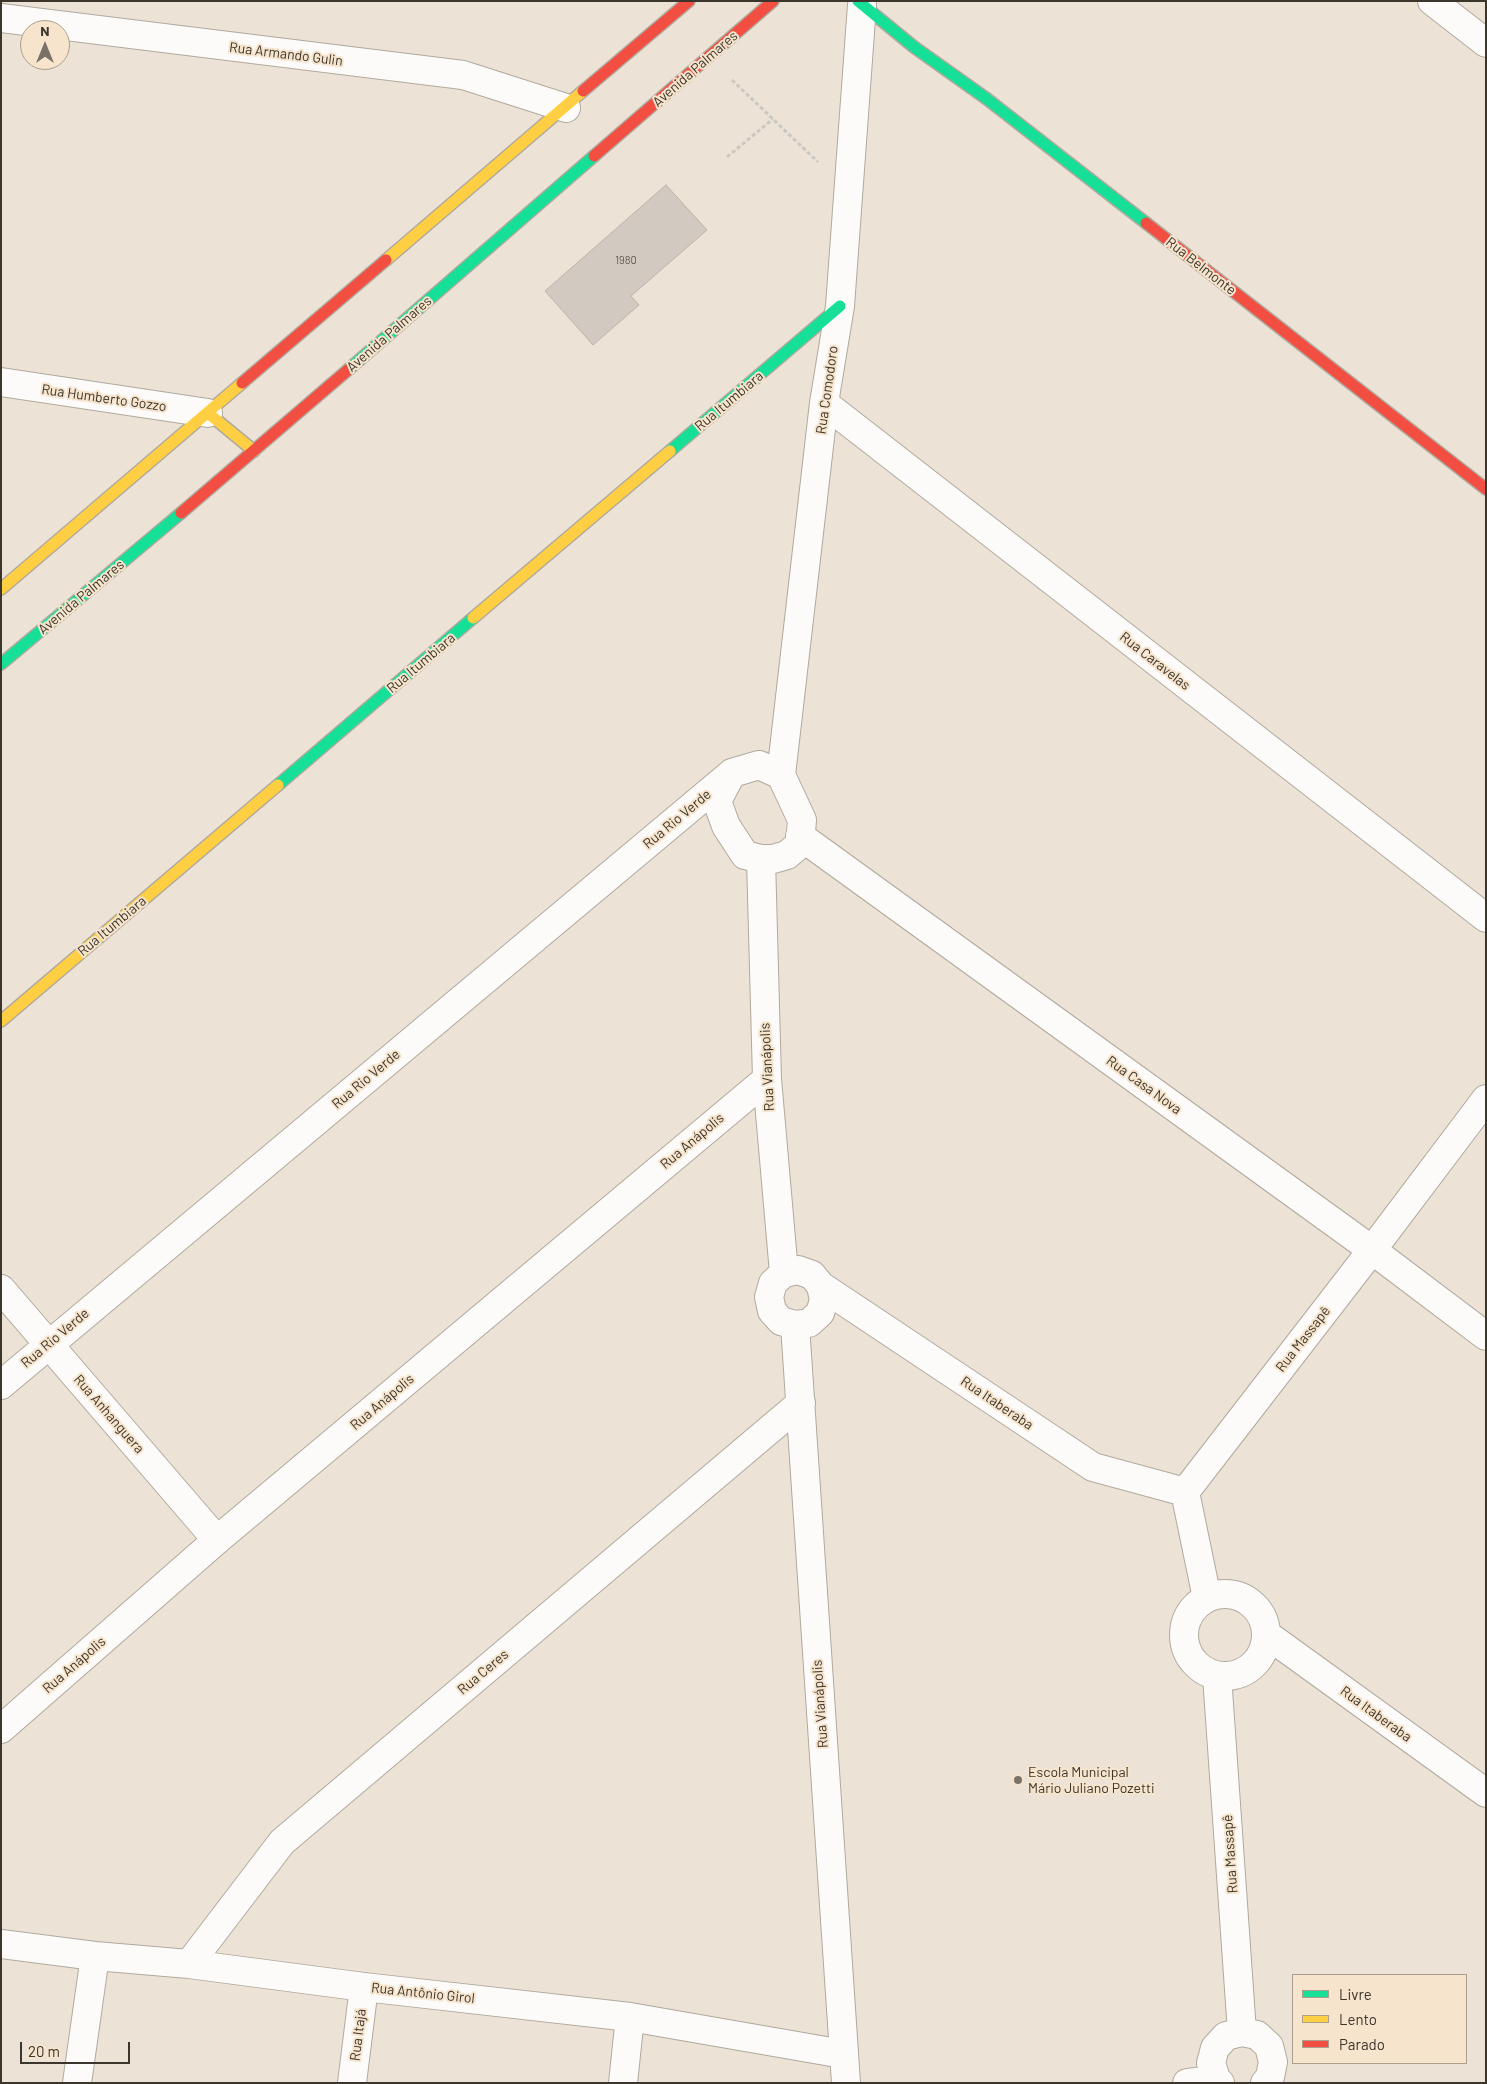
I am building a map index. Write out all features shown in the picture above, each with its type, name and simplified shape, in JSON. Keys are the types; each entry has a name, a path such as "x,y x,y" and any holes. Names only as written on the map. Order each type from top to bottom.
{"main road":[{"path":"1,589 689,1"},
{"name":"Avenida Palmares","path":"1,664 254,451 773,1"},
{"name":"Rua Belmonte","path":"866,3 914,47"},
{"name":"Rua Belmonte","path":"866,3 914,47 995,105 1486,489"},
{"name":"Rua Itumbiara","path":"1,1021 840,306"},
{"path":"208,413 254,451"}],"street":[{"path":"1432,1 1486,43"},
{"name":"Rua Comodoro","path":"782,775 824,403 840,306 866,3"},
{"name":"Rua Armando Gulin","path":"1,18 463,75 566,108"},
{"name":"Rua Humberto Gozzo","path":"1,382 208,413"},
{"name":"Rua Caravelas","path":"824,403 1486,918"},
{"path":"759,765 782,775 802,820 800,844 787,854 774,859 761,859 745,854 726,826 717,802 732,774 759,765"},
{"name":"Rua Rio Verde","path":"1,1385 732,774"},
{"name":"Rua Casa Nova","path":"800,836 1372,1250 1486,1336"},
{"name":"Rua Vianápolis","path":"761,859 767,1079 784,1273"},
{"name":"Rua Anápolis","path":"1,1730 217,1540 767,1079"},
{"name":"Rua Massapê","path":"1185,1492 1486,1099"},
{"path":"798,1270 812,1275 821,1286 824,1300 820,1313 809,1323 795,1325 781,1321 772,1310 769,1296 773,1282 784,1273 798,1270"},
{"name":"Rua Itaberaba","path":"821,1286 1093,1467 1185,1492"},
{"name":"Rua Anhanguera","path":"1,1289 217,1540"},
{"name":"Rua Vianápolis","path":"795,1325 846,2083"},
{"name":"Rua Ceres","path":"189,1964 282,1842 801,1403"},
{"path":"1185,1492 1207,1598"},
{"path":"1229,1594 1250,1602 1265,1620 1266,1634 1267,1643 1257,1663 1237,1675 1217,1676 1198,1667 1186,1651 1184,1631 1191,1612 1207,1598 1229,1594"},
{"name":"Rua Itaberaba","path":"1266,1634 1486,1793"},
{"name":"Rua Massapê","path":"1217,1676 1242,2032"},
{"name":"Rua Antônio Girol","path":"1,1944 95,1956 189,1964 364,1987 630,2016 843,2054"},
{"path":"77,2083 95,1956"},
{"name":"Rua Itajá","path":"352,2083 364,1987"},
{"path":"623,2083 630,2016"},
{"path":"1187,2083 1218,2081 1211,2064 1215,2048 1226,2036 1242,2032 1257,2035 1269,2046 1273,2062 1274,2079"}],"path":[{"path":"726,74 824,168"},
{"path":"727,157 774,119"}],"building":[{"path":"666,185 707,230 631,296 639,305 593,345 545,291"}],"traffic: fast":[{"path":"858,1 914,47 987,99 1146,223"},
{"path":"349,369 594,156"},
{"path":"670,451 840,306"},
{"path":"1,664 181,513"},
{"path":"278,785 473,618"}],"traffic: slow":[{"path":"386,260 583,91"},
{"path":"1,589 242,383"},
{"path":"208,413 254,451"},
{"path":"473,618 670,451"},
{"path":"1,1021 278,785"}],"traffic: jam":[{"path":"583,91 689,1"},
{"path":"594,156 773,1"},
{"path":"1146,223 1486,489"},
{"path":"242,383 386,260"},
{"path":"181,513 349,369"}],"place":[{"name":"Escola Municipal Mário Juliano Pozetti","path":"1018,1780"}]}
